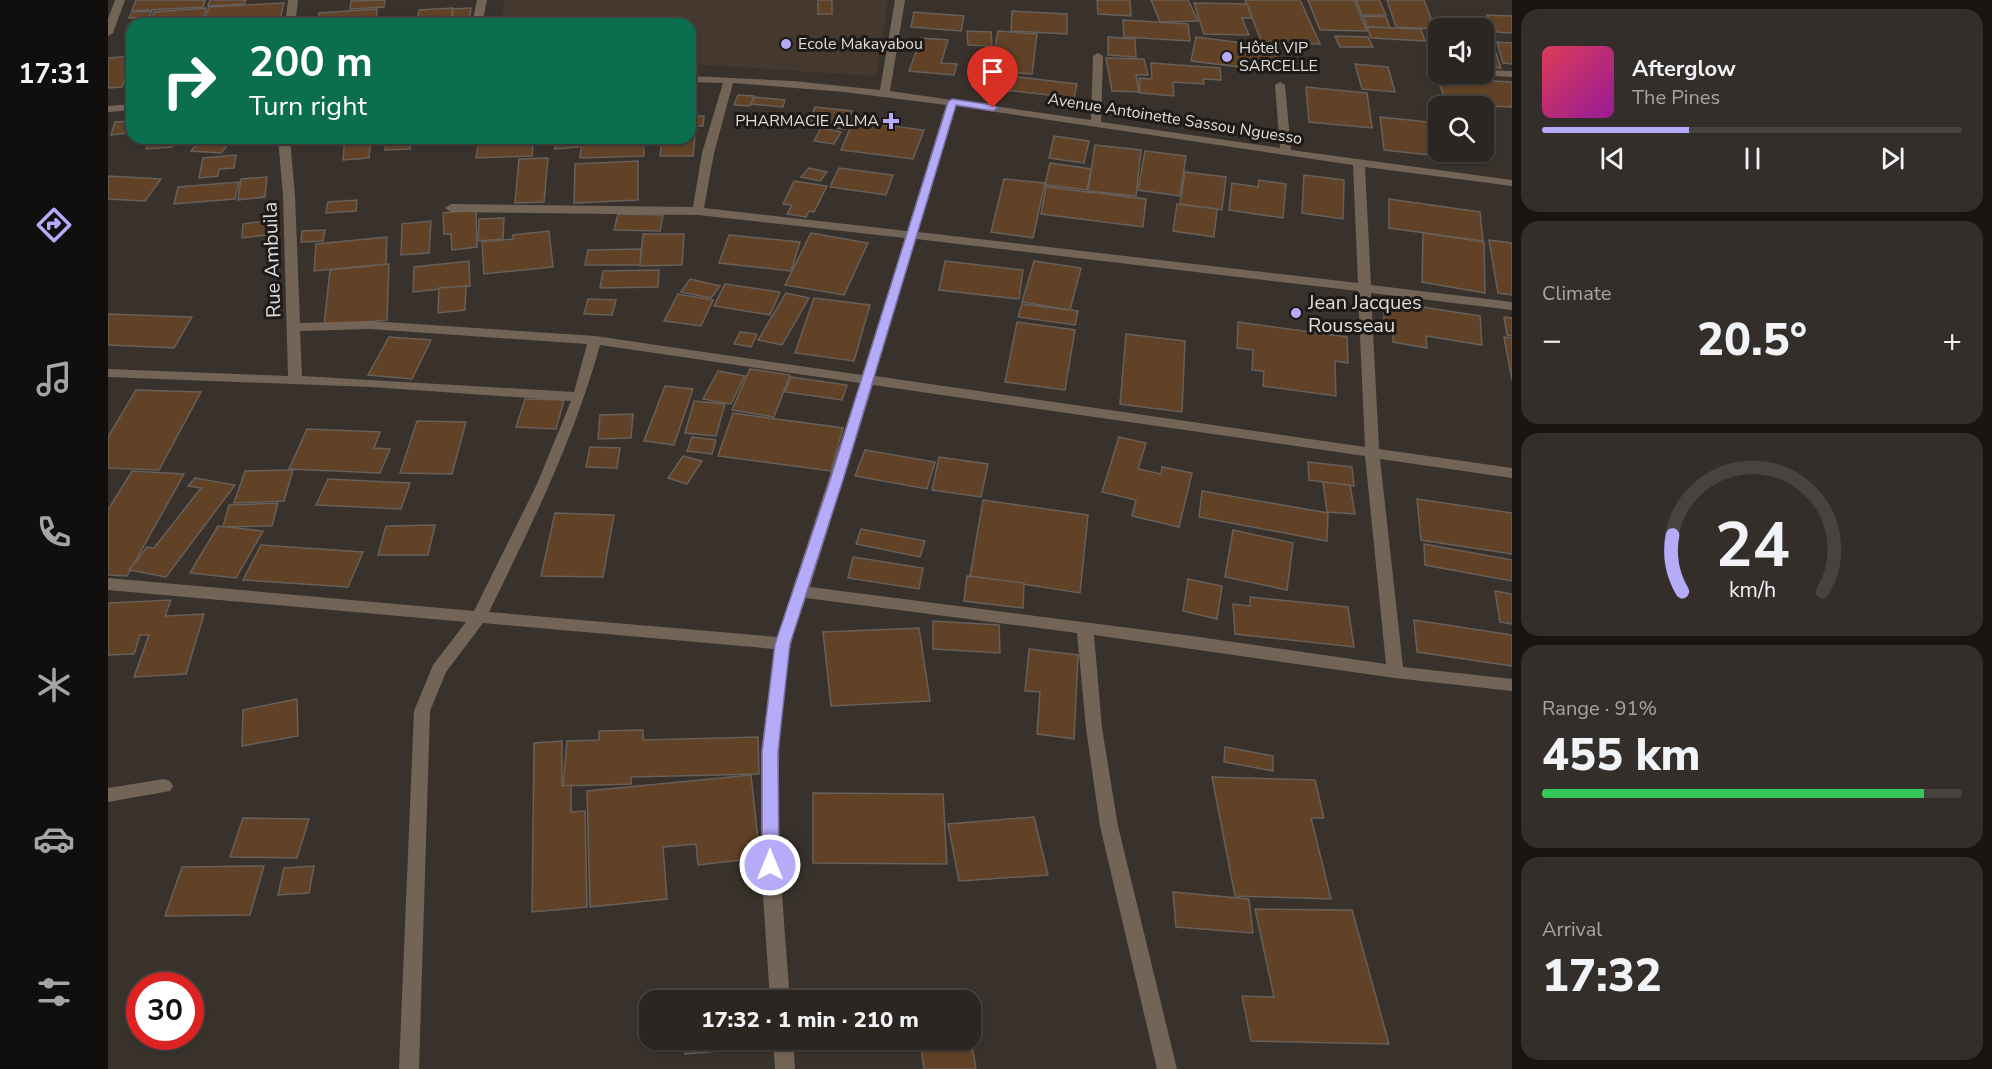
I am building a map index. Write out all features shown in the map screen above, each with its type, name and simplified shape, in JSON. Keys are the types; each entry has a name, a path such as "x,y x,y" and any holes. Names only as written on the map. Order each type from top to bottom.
{"street":[{"path":"108,33 120,0"},
{"path":"291,18 294,0"},
{"path":"478,18 482,0"},
{"path":"885,92 900,0"},
{"path":"1096,124 1098,56"},
{"path":"1494,73 1512,74"},
{"name":"Avenue Antoinette Sassou Nguesso","path":"696,79 885,92 1286,153 1512,183"},
{"path":"698,212 708,153 729,80"},
{"path":"1280,85 1286,153"},
{"path":"779,990 770,865 770,752 783,644 837,480 952,102"},
{"path":"108,109 126,108"},
{"name":"Rue Ambuila","path":"284,144 295,380"},
{"path":"1359,163 1372,453 1395,672"},
{"path":"451,208 698,212 1512,306"},
{"path":"294,327 370,325 595,340 1512,473"},
{"path":"409,1069 422,711 439,669 478,618 544,484 579,397 595,340"},
{"path":"108,373 371,383 579,397"},
{"path":"108,584 783,644"},
{"path":"800,591 1192,642 1395,672 1512,685"},
{"path":"1085,629 1094,728 1109,826 1167,1069"},
{"path":"108,795 164,786"},
{"path":"784,1050 785,1069"}],"shaded area":[{"name":"Ecole Makayabou","path":"504,0 888,0 876,76 696,64 696,18 502,18"}],"building":[{"path":"136,0 205,0 203,7 132,11"},
{"path":"210,0 246,0 244,4 208,6"},
{"path":"385,0 384,7 350,9 351,1"},
{"path":"818,0 832,0 832,14 818,14"},
{"path":"1097,0 1130,0 1131,16 1098,14"},
{"path":"1151,0 1188,0 1198,21 1160,22"},
{"path":"1245,0 1300,0 1320,44 1262,43"},
{"path":"1308,0 1354,0 1367,31 1320,30"},
{"path":"1356,0 1379,0 1386,15 1362,15"},
{"path":"1387,0 1424,0 1431,18 1428,18 1428,29 1396,27"},
{"path":"284,3 280,18 205,18 209,7"},
{"path":"1194,3 1247,4 1252,18 1242,18 1249,35 1204,34"},
{"path":"206,8 204,18 144,18 153,16 154,12"},
{"path":"453,8 451,18 417,18 419,10"},
{"path":"471,8 470,18 452,18 453,9"},
{"path":"377,9 376,18 318,18 319,13"},
{"path":"152,11 149,17 129,18 132,12"},
{"path":"1012,11 1067,14 1067,34 1011,31"},
{"path":"914,12 964,16 961,31 911,27"},
{"path":"1487,15 1512,16 1512,33 1497,32 1494,27 1494,18 1489,18"},
{"path":"1363,16 1386,17 1390,28 1367,27"},
{"path":"1123,20 1188,24 1190,41 1124,37"},
{"path":"1367,27 1421,29 1425,41 1371,38"},
{"path":"967,31 991,32 992,46 968,45"},
{"path":"998,31 1037,34 1032,74 991,71"},
{"path":"1335,36 1368,37 1373,47 1340,47"},
{"path":"1108,37 1135,39 1136,57 1108,55"},
{"path":"1196,37 1277,47 1274,71 1191,61"},
{"path":"921,38 948,40 941,63 957,64 954,75 909,71"},
{"path":"1497,42 1512,43 1512,64 1503,63"},
{"path":"1494,48 1501,68 1494,67"},
{"path":"126,56 126,75 122,87 108,88 108,58"},
{"path":"1106,58 1144,59 1148,75 1136,75 1139,92 1112,91"},
{"path":"1151,63 1220,68 1221,80 1203,79 1204,84 1173,82 1174,96 1140,93 1139,78 1152,79"},
{"path":"1355,64 1388,67 1395,92 1362,89"},
{"path":"993,74 1077,84 1074,98 988,88"},
{"path":"1512,82 1512,107 1494,106 1494,96 1444,96 1439,84"},
{"path":"1306,87 1367,93 1372,128 1309,122"},
{"path":"738,95 754,96 750,106 734,105"},
{"path":"755,97 785,100 783,107 751,104"},
{"path":"815,107 852,111 846,129 833,128 835,124 809,121"},
{"path":"696,116 704,116 703,126 696,126"},
{"path":"1380,117 1428,122 1428,155 1384,150"},
{"path":"126,121 126,133 111,135 115,122"},
{"path":"853,121 924,130 913,159 841,150"},
{"path":"821,128 841,132 834,144 814,141"},
{"path":"1054,136 1089,141 1084,163 1049,158"},
{"path":"148,144 173,144 172,147 146,149"},
{"path":"197,144 228,144 221,153 191,151"},
{"path":"344,144 370,144 369,158 343,160"},
{"path":"386,144 411,144 410,149 385,150"},
{"path":"478,144 533,144 532,156 476,158"},
{"path":"555,144 578,144 578,147 555,149"},
{"path":"581,144 643,144 644,156 580,158"},
{"path":"661,144 694,144 693,156 660,156"},
{"path":"1095,145 1141,150 1136,196 1088,191"},
{"path":"1145,151 1186,156 1180,196 1138,190"},
{"path":"236,155 234,168 219,169 218,176 199,178 203,158"},
{"path":"548,158 544,202 515,203 519,159"},
{"path":"638,161 638,200 574,203 575,164"},
{"path":"1050,163 1091,169 1087,190 1045,185"},
{"path":"809,168 827,172 820,181 801,177"},
{"path":"839,168 893,175 886,195 830,187"},
{"path":"1185,172 1226,177 1222,210 1180,204"},
{"path":"1304,175 1344,180 1343,219 1302,213"},
{"path":"108,176 161,179 145,201 108,199"},
{"path":"267,177 265,197 238,200 241,179"},
{"path":"1004,179 1045,183 1033,238 991,232"},
{"path":"1259,180 1286,184 1283,218 1229,210 1232,183 1258,187"},
{"path":"794,181 827,186 814,212 809,211 806,217 787,214 792,205 783,204"},
{"path":"239,182 235,199 174,204 178,187"},
{"path":"1046,187 1146,199 1143,227 1041,214"},
{"path":"1389,199 1480,212 1483,241 1389,228"},
{"path":"357,200 356,211 326,213 328,202"},
{"path":"1177,204 1217,209 1214,237 1173,231"},
{"path":"476,210 477,247 452,250 451,234 444,234 443,213"},
{"path":"618,214 663,215 660,231 614,230"},
{"path":"504,218 503,239 478,241 479,219"},
{"path":"266,221 266,235 242,238 243,224"},
{"path":"431,221 429,253 401,255 402,224"},
{"path":"325,230 323,241 301,242 302,231"},
{"path":"549,231 553,267 484,274 482,242 513,239 513,235"},
{"path":"811,233 868,243 844,295 785,285"},
{"path":"1423,233 1484,242 1485,293 1422,282"},
{"path":"643,234 684,234 682,265 640,266"},
{"path":"729,235 800,242 791,271 719,263"},
{"path":"387,237 386,264 314,271 316,244"},
{"path":"1489,240 1512,243 1512,295 1498,293"},
{"path":"641,249 640,265 585,265 588,250"},
{"path":"469,261 470,286 413,292 414,267"},
{"path":"945,261 1023,270 1019,299 939,290"},
{"path":"1034,261 1081,268 1070,310 1022,302"},
{"path":"389,264 387,320 324,326 330,270"},
{"path":"659,270 658,287 600,288 603,271"},
{"path":"690,279 720,286 711,298 681,292"},
{"path":"725,284 780,292 770,315 714,306"},
{"path":"466,286 465,310 438,313 439,288"},
{"path":"786,293 809,298 782,345 758,340"},
{"path":"678,294 713,300 701,326 664,321"},
{"path":"814,298 870,305 854,361 795,353"},
{"path":"588,299 616,300 612,315 584,314"},
{"path":"1384,301 1480,316 1482,345 1426,336 1427,348 1393,342 1393,332 1384,331"},
{"path":"1022,304 1078,311 1075,325 1018,317"},
{"path":"108,314 192,317 174,348 108,345"},
{"path":"1504,317 1512,318 1512,336 1507,335"},
{"path":"1017,322 1075,330 1065,390 1005,382"},
{"path":"1238,322 1347,337 1348,363 1335,361 1336,396 1263,386 1264,371 1252,370 1253,350 1237,348"},
{"path":"740,332 757,334 751,347 734,344"},
{"path":"1126,334 1185,341 1182,412 1120,404"},
{"path":"389,337 431,340 412,379 368,375"},
{"path":"1504,337 1512,338 1512,380"},
{"path":"750,369 790,375 774,417 732,410"},
{"path":"718,371 745,376 731,404 703,399"},
{"path":"791,377 847,385 842,400 785,392"},
{"path":"665,386 693,389 674,445 644,441"},
{"path":"136,390 201,392 159,470 108,468 108,437"},
{"path":"525,399 564,400 556,429 516,427"},
{"path":"694,401 725,404 716,436 685,433"},
{"path":"733,413 843,428 831,471 718,456"},
{"path":"633,414 631,438 598,439 600,415"},
{"path":"417,421 466,422 452,474 400,473"},
{"path":"307,429 380,432 374,448 390,449 380,473 289,469"},
{"path":"692,437 716,440 712,454 687,451"},
{"path":"1119,437 1146,443 1138,469 1161,474 1162,467 1192,473 1179,527 1132,516 1136,500 1102,492"},
{"path":"590,447 620,448 617,468 586,467"},
{"path":"865,450 935,462 927,489 855,476"},
{"path":"683,456 702,461 687,484 668,478"},
{"path":"939,457 988,464 981,497 932,490"},
{"path":"1308,462 1352,467 1354,486 1309,480"},
{"path":"293,470 284,501 234,503 245,471"},
{"path":"132,471 184,474 127,576 108,575 108,510"},
{"path":"195,478 235,485 166,577 129,570 147,547 154,548 201,488 188,486"},
{"path":"328,479 410,483 401,509 316,505"},
{"path":"1323,482 1350,485 1355,514 1327,512"},
{"path":"1202,491 1328,513 1327,541 1199,517"},
{"path":"1417,499 1512,513 1512,554 1421,540"},
{"path":"983,500 1088,515 1080,593 970,576"},
{"path":"278,503 272,526 223,527 229,505"},
{"path":"555,513 614,515 603,577 541,576"},
{"path":"435,525 428,555 378,555 386,526"},
{"path":"218,526 263,531 236,578 190,573"},
{"path":"861,529 925,541 920,557 856,544"},
{"path":"1233,530 1293,543 1287,590 1225,577"},
{"path":"1424,544 1512,560 1512,581 1425,565"},
{"path":"261,545 363,552 348,587 243,580"},
{"path":"853,557 923,568 919,589 848,578"},
{"path":"967,576 1024,583 1023,608 964,601"},
{"path":"1188,579 1222,586 1217,619 1183,611"},
{"path":"1495,591 1512,594 1512,624 1500,622"},
{"path":"1250,597 1348,607 1354,647 1235,634 1233,604 1250,606"},
{"path":"171,600 165,616 204,614 186,674 134,677 149,635 140,635 134,654 108,655 108,603"},
{"path":"1414,620 1512,635 1512,666 1417,652"},
{"path":"933,621 999,625 1000,653 933,649"},
{"path":"919,628 930,701 831,706 823,632"},
{"path":"1029,649 1078,655 1074,739 1037,734 1040,692 1025,691"},
{"path":"297,699 298,736 242,746 243,710"},
{"path":"643,730 643,740 758,737 759,774 631,777 631,784 563,786 567,741 599,740 599,731"},
{"path":"562,741 562,786 571,785 571,812 585,811 587,907 532,912 534,743"},
{"path":"1225,747 1273,756 1273,771 1224,762"},
{"path":"751,775 760,858 698,865 696,844 663,847 667,899 590,907 587,791"},
{"path":"1212,777 1315,780 1324,818 1311,818 1331,899 1235,896"},
{"path":"813,793 943,794 947,864 813,863"},
{"path":"1034,817 1048,875 959,881 948,824"},
{"path":"243,818 309,819 297,858 230,857"},
{"path":"264,866 250,915 165,916 182,867"},
{"path":"314,866 309,893 278,895 284,868"},
{"path":"1173,892 1249,899 1253,933 1176,927"},
{"path":"1255,909 1352,910 1389,1044 1251,1041 1242,996 1274,997"},
{"path":"685,1050 731,1050 685,1054"},
{"path":"921,1050 973,1050 976,1069 924,1069"}],"place":[{"name":"Ecole Makayabou","path":"786,44"},
{"name":"Hôtel VIP SARCELLE","path":"1227,57"},
{"name":"PHARMACIE ALMA","path":"891,121"},
{"name":"Jean Jacques Rousseau","path":"1296,313"}],"route":[{"path":"770,865 770,752 783,644 837,480 952,102 993,108"}]}
